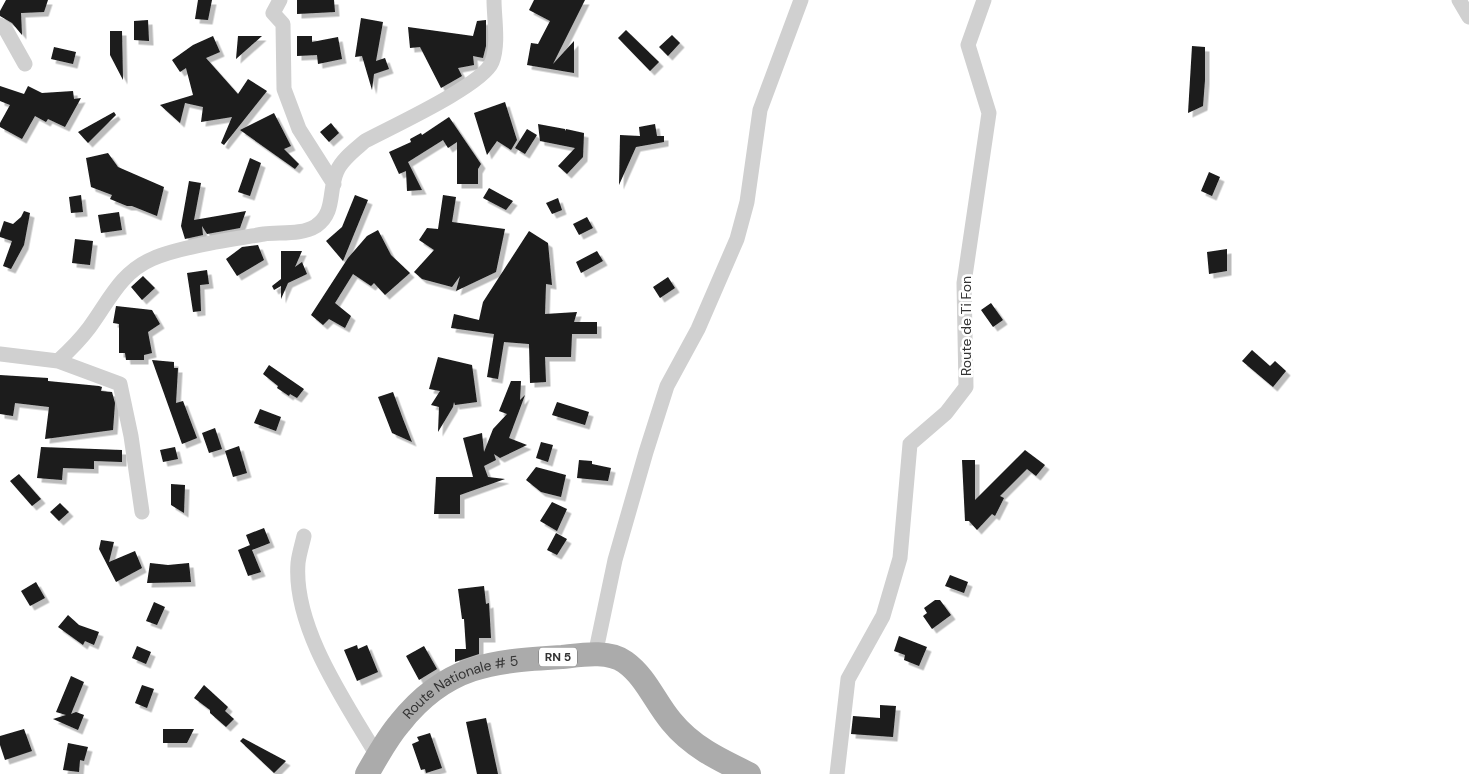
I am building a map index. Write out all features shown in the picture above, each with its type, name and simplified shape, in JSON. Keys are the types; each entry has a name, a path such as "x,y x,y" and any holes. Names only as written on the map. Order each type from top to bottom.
{"main road":[{"name":"Route Nationale # 5","path":"372,765 399,723 429,692 458,674 487,665 524,659 608,655 623,660 644,681 670,720 685,737 714,757 749,774"}],"street":[{"path":"280,0 273,13 283,24 284,89 299,129 334,184"},
{"path":"58,361 90,327 108,296 136,268 154,258 190,248 264,234 310,229 326,217 331,208 338,168 366,141 470,84 488,69 494,51 494,0"},
{"path":"595,655 613,569 646,452 668,386 698,329 737,239 747,202 760,110 801,0"},
{"name":"Route de Ti Fon","path":"837,774 848,679 883,616 900,558 910,444 946,413 966,387 964,283 989,113 968,45 984,0"},
{"path":"1459,0 1469,17"},
{"path":"0,26 6,30 25,64"},
{"path":"0,354 58,361 120,384 131,436 142,512"},
{"path":"304,536 298,562 299,584 308,625 324,665 372,765"}],"building":[{"path":"6,0 48,0 44,12 21,13 22,35 12,23 0,16 0,11"},
{"path":"198,0 212,0 208,20 195,19"},
{"path":"297,0 334,0 335,12 297,14"},
{"path":"534,0 585,0 553,64 574,41 574,73 527,65 531,43 538,44 550,21 529,10"},
{"path":"361,18 383,22 376,61 385,58 389,69 374,74 372,90 362,56 355,57"},
{"path":"148,20 149,41 134,40 134,21"},
{"path":"486,20 486,46 483,58 473,56 474,65 458,68 462,76 441,88 420,47 410,48 408,27 473,36 477,21"},
{"path":"626,30 659,62 650,71 618,38"},
{"path":"110,31 122,31 123,80 110,55"},
{"path":"672,35 680,43 668,56 659,47"},
{"path":"213,36 220,52 206,58 238,94 248,79 267,91 224,145 221,143 232,117 201,122 203,107 185,103 180,123 160,105 193,95 186,68 180,72 172,60 193,45"},
{"path":"238,36 262,36 236,59"},
{"path":"297,36 312,36 312,42 338,37 342,59 318,64 317,55 297,56"},
{"path":"1192,46 1205,47 1205,80 1203,106 1188,113"},
{"path":"54,47 76,52 73,64 51,59"},
{"path":"0,86 24,94 28,86 42,93 73,91 74,99 81,98 65,127 48,119 46,122 35,116 22,139 0,127 0,123 10,105 0,101"},
{"path":"505,102 517,140 511,150 497,141 487,155 474,113"},
{"path":"114,112 116,115 88,143 78,132"},
{"path":"274,113 291,146 284,149 299,164 295,169 240,130"},
{"path":"449,117 481,164 478,169 478,184 457,184 457,142 448,148 443,140 408,162 422,190 407,191 406,171 399,174 389,152 411,142 410,139 421,133 422,135"},
{"path":"331,123 339,133 329,142 320,132"},
{"path":"538,124 584,133 583,157 567,174 558,166 575,148 540,141"},
{"path":"655,124 657,136 664,136 664,142 636,147 619,185 620,135 640,136 639,127"},
{"path":"527,129 537,135 525,154 515,148"},
{"path":"108,153 118,167 164,187 157,216 110,199 112,195 91,187 86,158"},
{"path":"250,158 261,163 250,196 238,192"},
{"path":"1209,172 1220,177 1212,196 1201,191"},
{"path":"189,181 201,183 194,220 246,211 240,228 207,234 202,226 203,235 185,239 181,226"},
{"path":"489,188 513,201 506,210 483,198"},
{"path":"81,195 83,212 71,213 69,197"},
{"path":"355,195 368,200 343,261 326,241 342,227"},
{"path":"443,195 456,197 452,222 505,229 496,272 456,291 460,276 452,287 422,279 414,272 434,250 419,240 427,228 438,229"},
{"path":"558,198 562,210 552,214 546,203"},
{"path":"24,211 30,213 24,245 11,269 3,266 12,241 0,237 0,233 4,221 13,224 21,217"},
{"path":"119,212 122,230 101,233 98,215"},
{"path":"587,217 593,228 579,235 573,224"},
{"path":"378,230 391,255 410,273 385,295 374,283 371,286 353,274 335,303 351,316 345,328 329,319 323,325 311,315 348,258 367,236"},
{"path":"529,231 548,243 552,285 546,284 545,314 577,312 574,322 597,322 597,334 572,334 571,357 545,357 546,382 530,383 529,344 504,342 498,379 487,377 494,334 451,328 454,314 479,320 483,302"},
{"path":"75,239 93,241 90,265 72,263"},
{"path":"258,245 264,260 237,276 226,259 242,247"},
{"path":"1227,249 1227,271 1209,274 1207,252"},
{"path":"281,251 302,251 295,267 302,262 307,274 288,283 281,299 281,286 274,290 272,286 281,279"},
{"path":"597,251 603,261 581,273 576,262"},
{"path":"207,270 209,284 200,285 201,311 193,312 187,273"},
{"path":"143,276 155,288 142,300 131,287"},
{"path":"668,277 675,288 660,298 653,287"},
{"path":"991,303 1003,320 993,327 981,310"},
{"path":"116,306 152,310 160,324 148,332 152,353 144,355 144,360 126,360 125,353 119,353 119,324 113,323"},
{"path":"1252,350 1270,366 1275,361 1286,371 1273,387 1242,361"},
{"path":"438,357 472,365 477,402 455,405 454,402 438,432 439,407 431,405 440,391 429,389"},
{"path":"152,360 174,362 174,368 178,368 176,403 183,401 197,438 182,444"},
{"path":"269,365 304,389 297,398 290,394 289,396 277,388 278,386 263,374"},
{"path":"0,375 48,378 48,381 102,387 101,391 112,392 115,403 113,430 45,439 49,407 15,403 13,416 0,414"},
{"path":"511,381 521,381 520,400 525,395 509,438 527,445 500,458 494,454 496,460 484,466 488,477 505,479 460,495 460,514 434,514 436,477 473,477 463,438 482,433 484,452 493,429 507,414 499,411"},
{"path":"393,392 412,442 392,433 378,397"},
{"path":"557,402 589,412 585,425 552,415"},
{"path":"260,409 281,417 276,431 254,423"},
{"path":"215,428 222,449 209,453 202,433"},
{"path":"541,442 553,445 548,462 536,458"},
{"path":"239,446 247,473 233,477 225,451"},
{"path":"41,447 122,450 122,462 94,461 94,469 63,468 62,480 37,478"},
{"path":"175,447 178,459 163,462 160,450"},
{"path":"1025,450 1045,465 1036,476 1027,469 1000,496 1004,498 995,516 992,514 977,530 969,521 965,521 962,460 975,460 975,500"},
{"path":"579,460 592,461 592,464 611,468 608,481 577,478"},
{"path":"536,467 566,475 561,497 541,492 526,480"},
{"path":"19,474 41,499 32,506 10,481"},
{"path":"171,484 185,485 184,513 171,505"},
{"path":"552,502 567,509 557,531 540,521"},
{"path":"60,503 69,512 59,521 50,512"},
{"path":"264,528 270,543 252,550 261,572 248,576 238,550 250,545 246,535"},
{"path":"556,533 567,539 557,555 547,550"},
{"path":"101,540 114,542 109,562 135,551 142,568 116,582 99,549"},
{"path":"150,563 168,565 189,563 191,582 147,583"},
{"path":"950,575 968,582 964,593 945,586"},
{"path":"36,582 45,598 30,606 21,591"},
{"path":"484,586 486,604 489,603 491,638 479,638 479,654 455,662 455,649 466,649 464,619 462,619 458,589"},
{"path":"935,600 940,600 951,615 932,629 923,616 927,613 924,608"},
{"path":"154,602 165,607 157,625 146,621"},
{"path":"68,615 79,625 99,632 94,645 85,641 83,645 58,627"},
{"path":"899,636 927,647 919,666 904,660 905,655 894,651"},
{"path":"357,645 358,649 367,645 378,672 357,681 344,650"},
{"path":"137,646 151,652 146,664 132,658"},
{"path":"424,646 437,669 419,680 406,656"},
{"path":"71,676 84,682 71,714 76,712 84,715 78,730 53,719 66,715 56,712"},
{"path":"142,685 154,689 147,708 135,703"},
{"path":"204,685 228,707 225,711 234,719 226,727 210,713 210,710 194,698"},
{"path":"880,705 896,706 893,737 851,734 853,716 880,718"},
{"path":"486,718 498,774 477,774 466,722"},
{"path":"24,729 32,751 5,760 0,745 0,736"},
{"path":"163,729 194,729 187,743 163,743"},
{"path":"430,733 442,768 426,773 425,769 421,770 412,744 419,741 417,737"},
{"path":"243,738 286,761 274,773 240,741"},
{"path":"68,743 88,747 84,761 80,760 79,772 63,770"}]}
